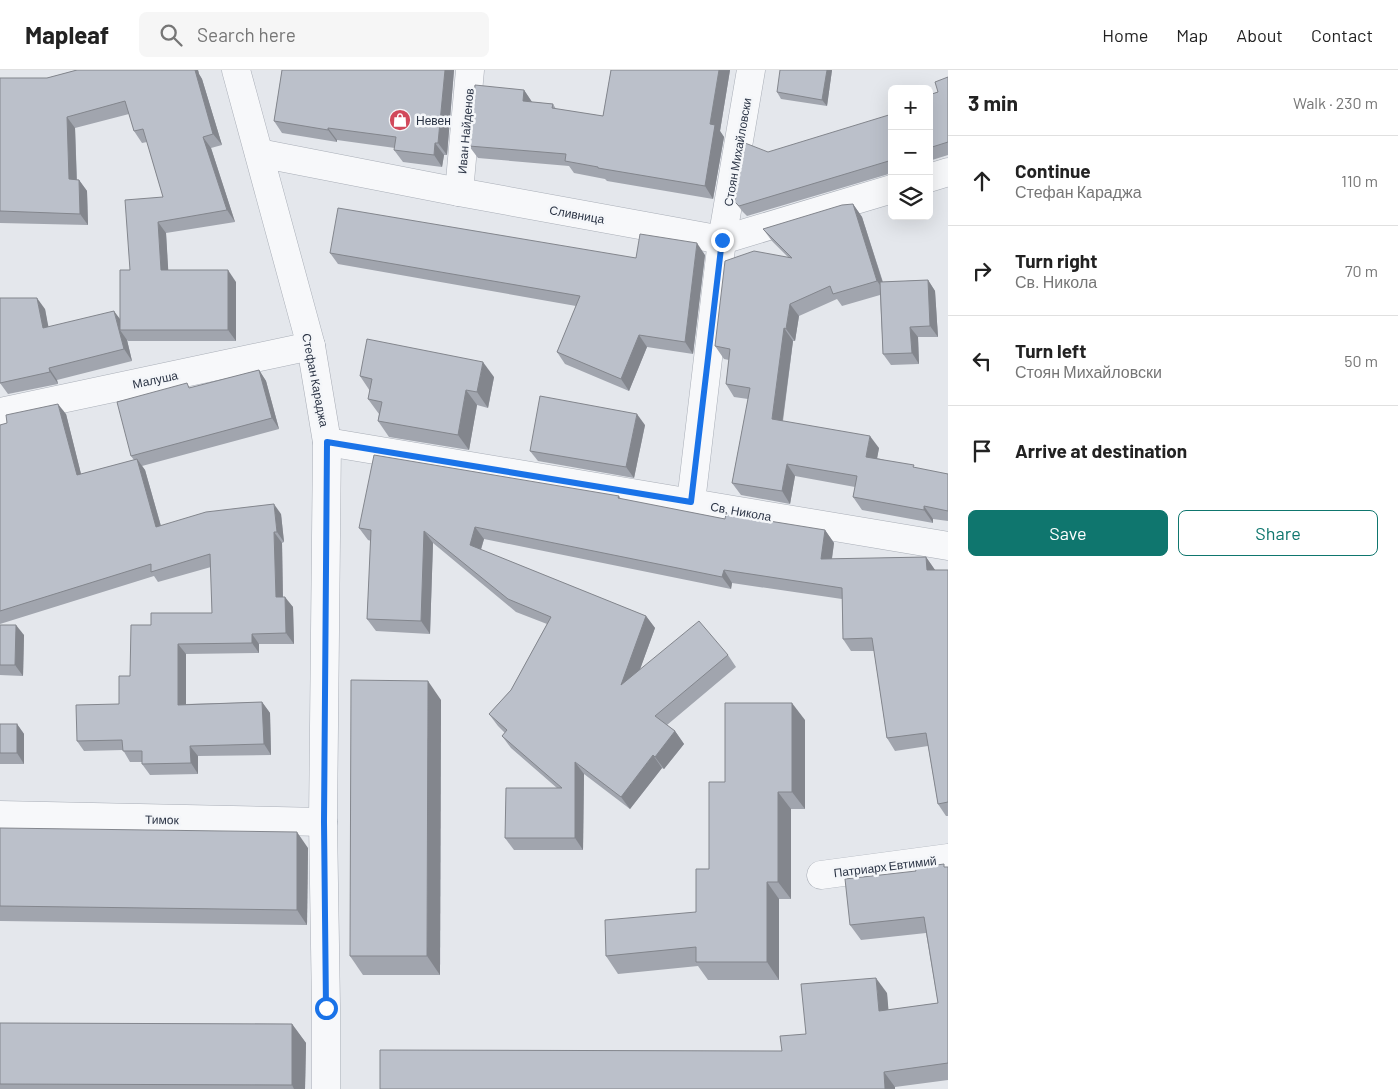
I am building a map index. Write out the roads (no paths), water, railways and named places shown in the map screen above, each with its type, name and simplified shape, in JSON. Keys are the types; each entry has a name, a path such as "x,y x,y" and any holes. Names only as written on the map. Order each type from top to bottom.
{"street":[{"name":"Стефан Караджа","path":"236,70 310,346 327,442 324,822 326,1089"},
{"name":"Иван Найденов","path":"459,192 470,70"},
{"name":"Стоян Михайловски","path":"691,502 722,240 751,70"},
{"name":"Сливница","path":"259,153 722,240 888,190"},
{"path":"933,177 948,172"},
{"name":"Малуша","path":"0,412 310,346"},
{"name":"Св. Никола","path":"327,442 948,546"},
{"name":"Тимок","path":"0,816 324,822"},
{"name":"Патриарх Евтимий","path":"821,874 948,858"}],"place":[{"name":"Невен","path":"400,120"}]}
